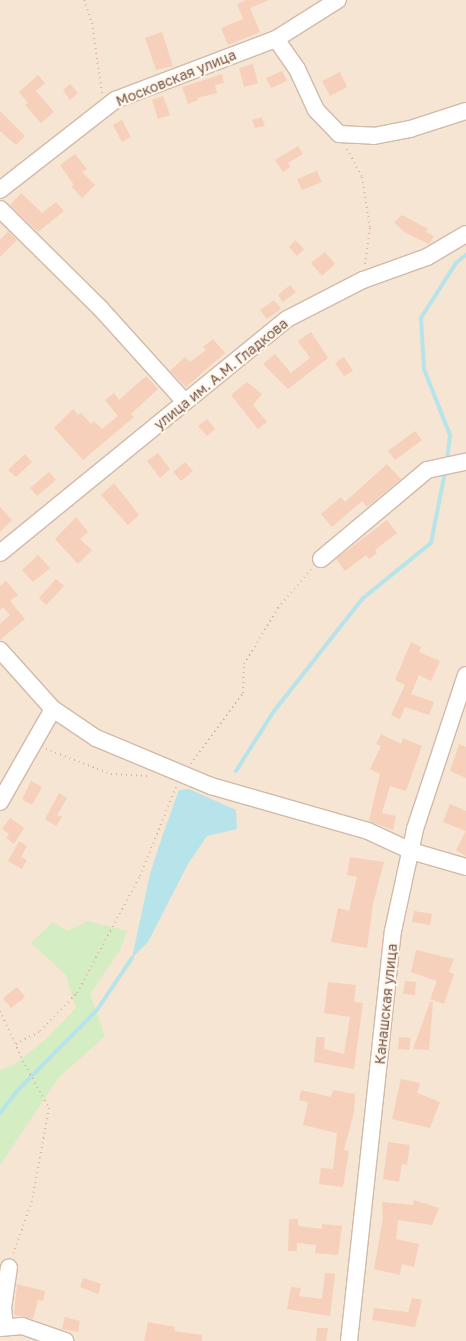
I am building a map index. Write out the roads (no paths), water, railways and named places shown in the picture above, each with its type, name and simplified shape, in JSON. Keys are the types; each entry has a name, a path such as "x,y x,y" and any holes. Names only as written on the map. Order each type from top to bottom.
{"street":[{"name":"Московская улица","path":"0,190 115,100 276,40 338,0"},
{"path":"276,40 297,69 316,110 339,134 374,136 410,130 466,111"},
{"path":"0,209 101,309 185,402"},
{"name":"улица им. А.М. Гладкова","path":"0,553 287,319 363,280 427,256 466,234"},
{"path":"321,559 427,470 466,462"},
{"path":"0,650 53,709 96,738 238,795 368,831 411,851 466,867"},
{"name":"Канашская улица","path":"349,1341 393,931 415,829 466,676"},
{"path":"0,802 53,709"},
{"path":"9,1267 3,1308 3,1327 22,1326 65,1341"}],"water":[{"path":"189,789 236,810 237,829 207,836 188,864 148,942 132,958 150,874 162,837 179,790"}],"waterway":[{"path":"447,460 450,435 424,369 421,318 456,263 466,255"},
{"path":"236,771 274,711 362,599 431,543 445,472"},
{"path":"0,1113 17,1091 97,1010 132,958"}]}
